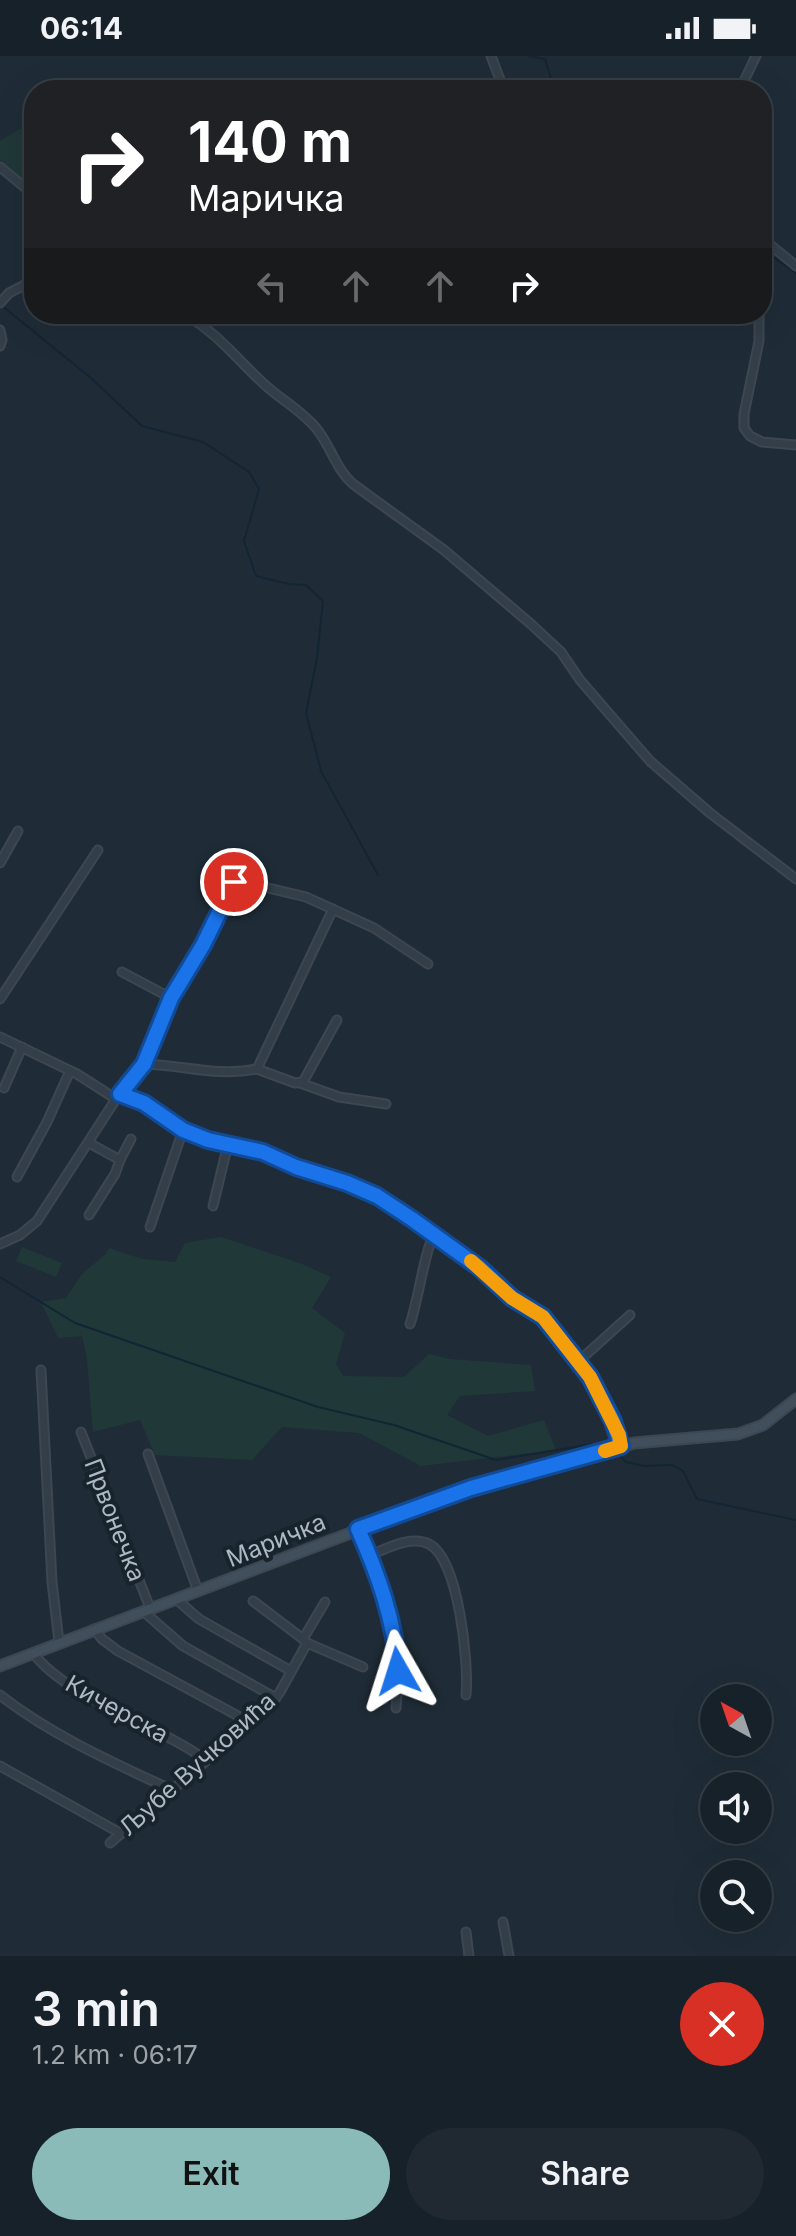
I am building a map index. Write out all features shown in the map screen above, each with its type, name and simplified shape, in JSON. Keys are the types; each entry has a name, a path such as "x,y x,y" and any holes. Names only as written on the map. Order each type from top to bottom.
{"street":[{"path":"491,56 500,80"},
{"path":"745,79 756,56"},
{"path":"0,167 24,187"},
{"path":"772,246 796,266"},
{"path":"1,302 9,293 24,285"},
{"path":"200,324 220,338 266,386 309,421 325,441 339,470 353,484 456,560 554,646 650,761 710,813 796,879"},
{"path":"759,324 759,341 744,428 750,436 762,442 796,445"},
{"path":"0,330 0,346"},
{"path":"0,863 18,831"},
{"path":"0,999 98,850"},
{"path":"0,1244 20,1235 37,1221 118,1096 144,1064 171,998 203,945 234,882 242,880 306,897 379,931 428,964"},
{"path":"257,1069 333,909"},
{"path":"122,972 171,998"},
{"path":"300,1083 308,1077 337,1020"},
{"path":"0,1037 118,1096 144,1103 183,1130 263,1152 296,1167 357,1187 396,1207 480,1268 512,1298 543,1317 598,1390 619,1447"},
{"path":"4,1088 22,1047"},
{"path":"144,1064 177,1065 219,1073 257,1069 339,1097 386,1104"},
{"path":"17,1177 70,1071"},
{"path":"150,1227 183,1130"},
{"path":"89,1215 115,1174 131,1139"},
{"path":"89,1143 120,1160"},
{"path":"213,1206 228,1144"},
{"path":"410,1324 420,1293 428,1243 434,1236"},
{"path":"579,1361 630,1315"},
{"path":"41,1370 52,1582 59,1642"},
{"name":"Маричка","path":"0,1666 471,1488 619,1447 657,1440 738,1434 763,1425 796,1399"},
{"name":"Првонечка","path":"81,1432 146,1609"},
{"path":"148,1454 198,1591"},
{"path":"358,1529 370,1555 397,1642 399,1683 396,1708"},
{"path":"370,1555 415,1541 430,1544 437,1550 460,1613 468,1671 466,1695"},
{"path":"176,1599 199,1619 291,1671"},
{"path":"253,1601 305,1641 363,1667"},
{"name":"Љубе Вучковића","path":"110,1843 276,1698 325,1602"},
{"path":"146,1609 183,1646 276,1698"},
{"path":"94,1629 118,1651 240,1717 248,1725"},
{"name":"Кичерска","path":"33,1653 40,1662 74,1687 206,1760"},
{"path":"0,1695 66,1739 172,1790"},
{"path":"0,1766 120,1833"},
{"path":"503,1922 509,1956"},
{"path":"466,1932 469,1956"}],"green space":[{"path":"23,127 24,181 0,160 0,141"},
{"path":"221,1237 331,1277 312,1308 345,1333 336,1364 343,1376 404,1377 429,1354 450,1359 531,1365 535,1391 460,1396 447,1415 488,1436 544,1420 556,1450 421,1466 359,1433 282,1427 252,1460 155,1455 140,1420 93,1432 82,1336 58,1338 41,1302 66,1298 82,1274 109,1248 142,1259 175,1262 185,1243"},
{"path":"22,1247 62,1263 56,1277 16,1261"}],"waterway":[{"path":"528,56 545,59 551,80"},
{"path":"772,256 796,273"},
{"path":"1,305 24,324"},
{"path":"24,324 91,378 142,426 203,442 249,472 259,489 244,541 256,576 306,585 323,601 317,658 306,713 321,771 378,875"},
{"path":"0,1277 75,1323 318,1407 394,1425 496,1460 593,1444 606,1446"},
{"path":"615,1451 626,1462 644,1466 672,1465 683,1471 697,1499 796,1520"}],"slow traffic":[{"path":"471,1261 512,1298 543,1317 585,1369 619,1435 621,1446 605,1451"}],"route":[{"path":"234,882 203,945 171,998 140,1072 120,1094 144,1103 183,1130 208,1140 263,1152 296,1167 347,1183 396,1207 480,1268 512,1298 543,1317 590,1377 619,1435 621,1446 471,1488 358,1529 388,1608 397,1642 398,1671"}]}
